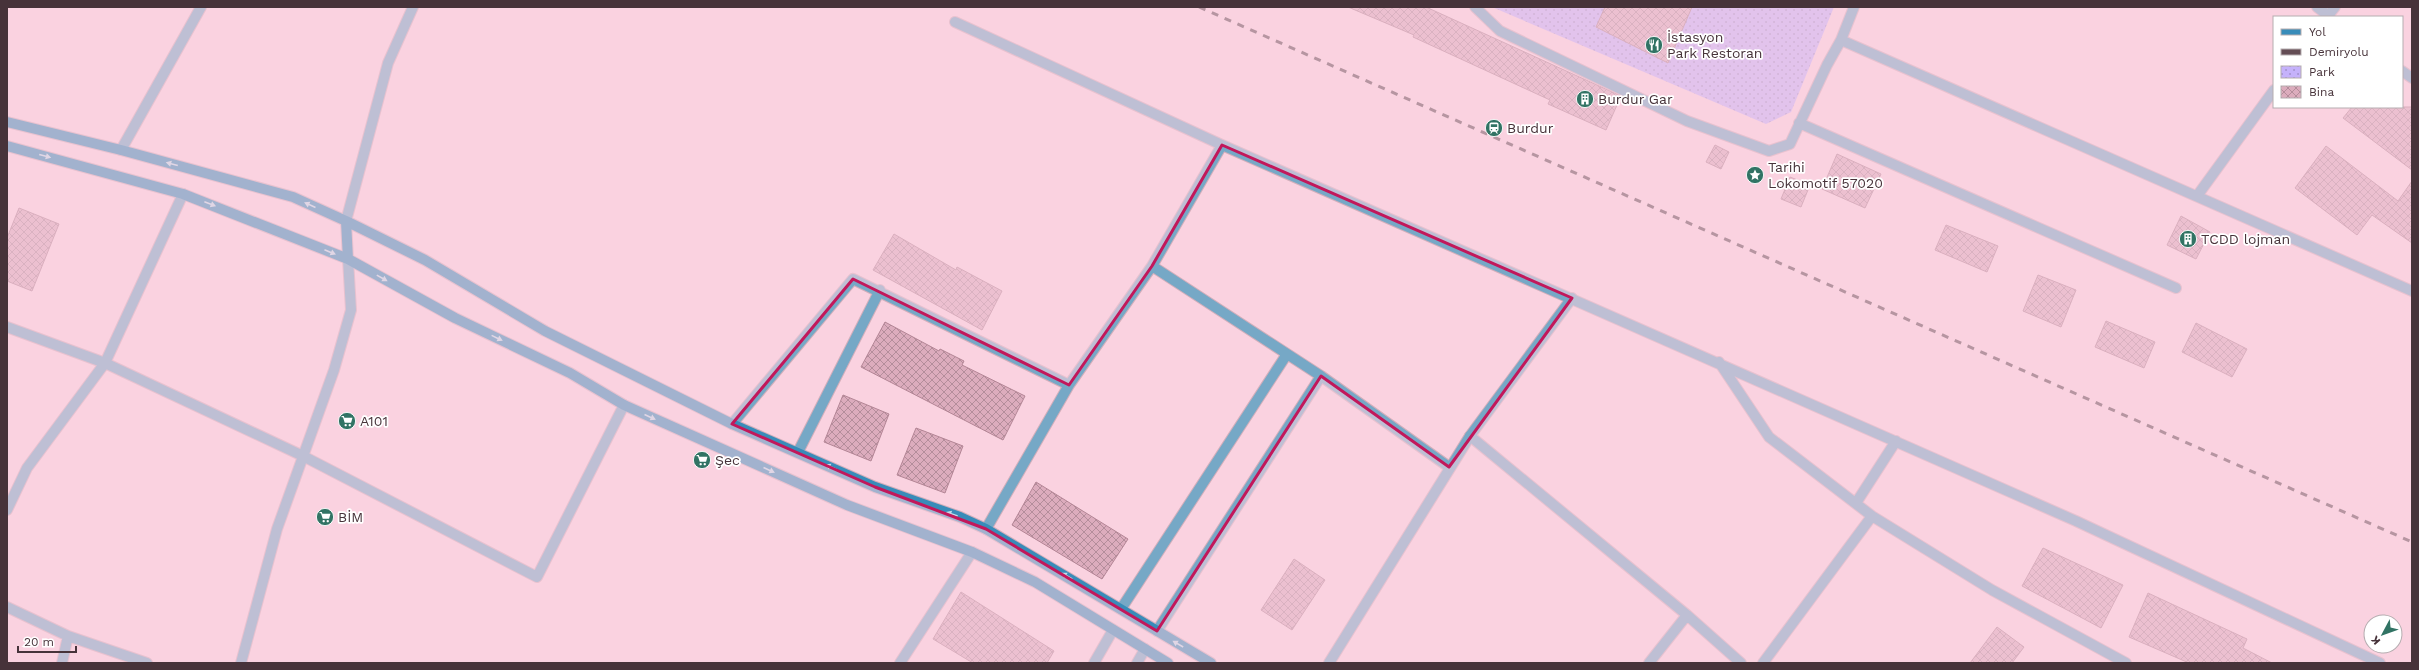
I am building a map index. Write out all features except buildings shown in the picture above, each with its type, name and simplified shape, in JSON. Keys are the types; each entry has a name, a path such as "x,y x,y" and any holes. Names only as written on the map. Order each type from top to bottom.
{"main road":[{"path":"7,122 121,150 293,198 346,221 425,260 545,331 732,424 875,487 960,517 986,529 1211,663"},
{"path":"7,146 183,194 348,259 456,318 570,373 624,405 847,505 972,552 1036,582 1168,663"},
{"path":"346,221 348,259"}],"street":[{"path":"121,150 201,7"},
{"path":"346,221 388,63 413,7"},
{"path":"1476,7 1500,31 1687,121 1769,151 1790,144 1827,65 1841,40 1854,7"},
{"path":"2317,7 2328,16 2335,7"},
{"path":"956,22 1222,145 1719,362 2083,524 2380,663"},
{"path":"1841,40 2412,291"},
{"path":"2403,72 2412,78"},
{"path":"2197,196 2273,91"},
{"path":"1799,123 2176,288"},
{"path":"986,529 1069,385 1152,266 1222,145"},
{"path":"7,510 27,468 105,363 183,194"},
{"path":"241,663 277,530 334,370 350,310 348,259"},
{"path":"1152,266 1321,376 1449,467"},
{"path":"732,424 853,279 880,290 1069,385"},
{"path":"798,452 880,290"},
{"path":"1329,663 1449,467 1470,436 1572,298"},
{"path":"7,327 105,363 303,456 537,577 624,405"},
{"path":"1120,609 1287,354"},
{"path":"1719,362 1769,437 1872,516 1992,590 2126,663"},
{"path":"1157,631 1321,376"},
{"path":"1470,436 1686,615 1741,663"},
{"path":"1856,504 1896,441"},
{"path":"1763,663 1872,516"},
{"path":"900,663 972,552"},
{"path":"7,606 68,636 147,663"},
{"path":"1649,663 1686,615"},
{"path":"1094,663 1114,630"},
{"path":"62,663 68,636"},
{"path":"1137,663 1146,649"}],"highlighted area":[{"path":"1222,145 1572,298 1449,467 1321,376 1157,631 986,529 875,487 732,424 853,279 1069,385 1152,266"}],"green space":[{"path":"1492,7 1834,7 1791,112 1766,124"}],"railway":[{"path":"1199,7 2412,542"}],"place":[{"name":"İstasyon Park Restoran","path":"1654,45"},
{"name":"Burdur Gar","path":"1585,99"},
{"name":"Burdur","path":"1494,128"},
{"name":"Tarihi Lokomotif 57020","path":"1755,175"},
{"name":"TCDD lojman","path":"2188,239"},
{"name":"A101","path":"347,421"},
{"name":"Şec","path":"702,460"},
{"name":"BİM","path":"325,517"}]}
